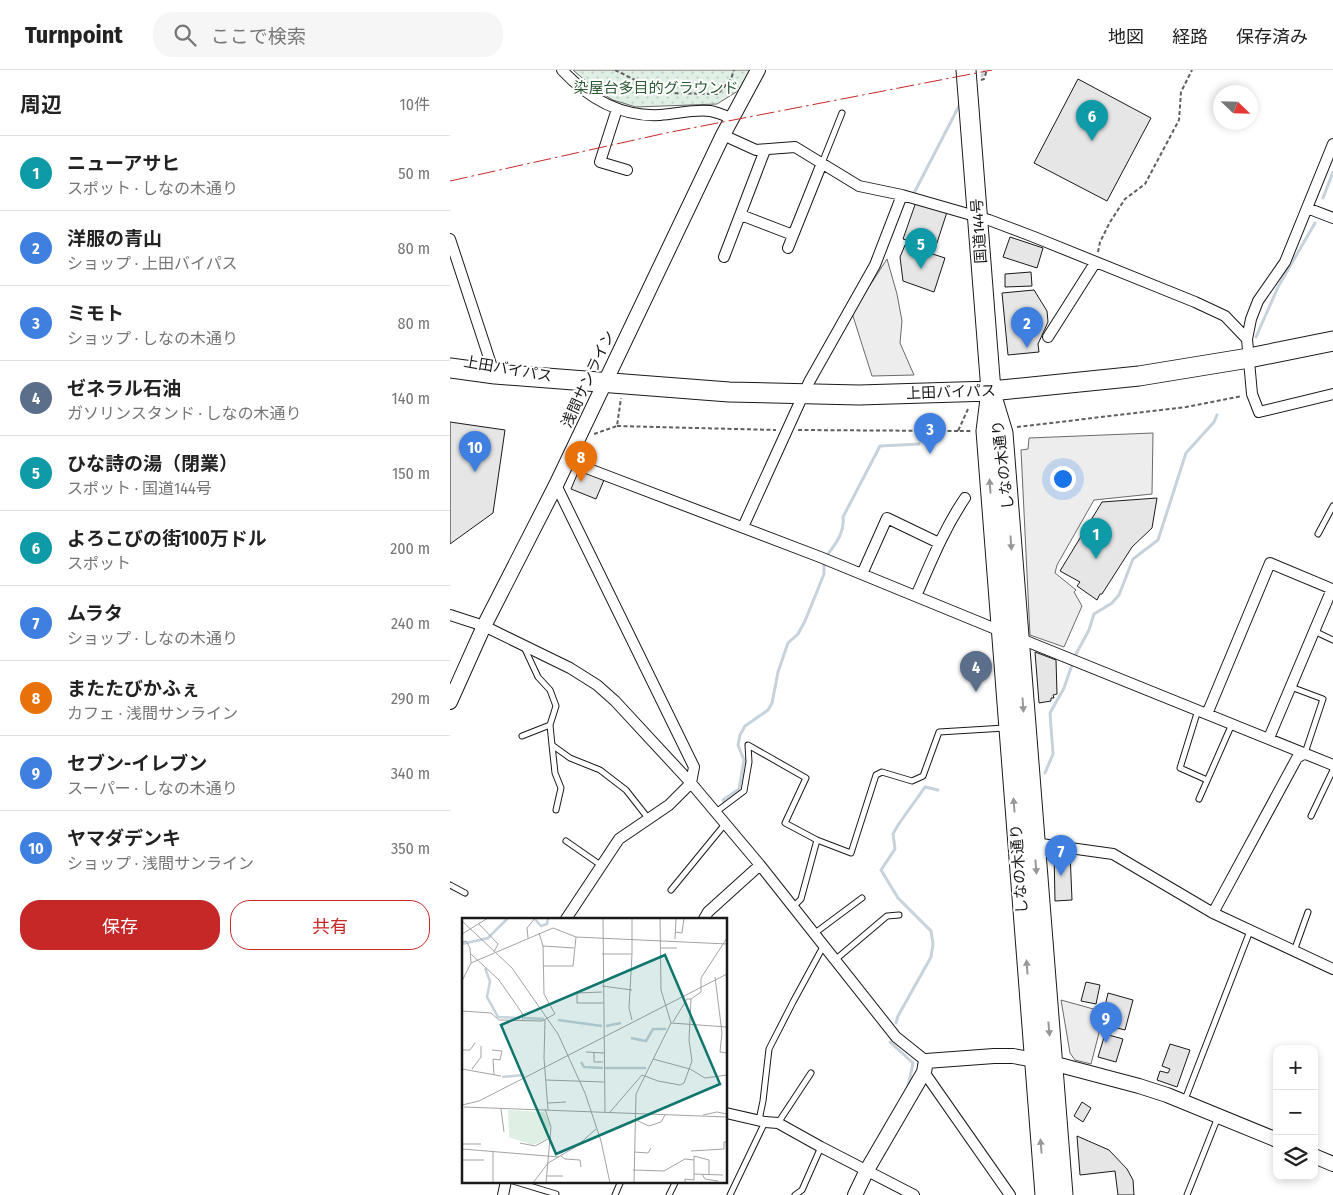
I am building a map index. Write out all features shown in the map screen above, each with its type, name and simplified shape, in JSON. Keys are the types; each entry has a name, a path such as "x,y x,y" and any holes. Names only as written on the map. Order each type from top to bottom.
{"highway":[{"name":"国道144号","path":"966,70 991,391"},
{"name":"上田バイパス","path":"450,368 565,380 729,392 859,395 991,391 1139,376 1249,358 1333,341"},
{"name":"上田バイパス","path":"450,359 565,380"},
{"name":"しなの木通り","path":"991,391 986,431 1008,728 1043,1062 1063,1195"},
{"name":"しなの木通り","path":"991,391 1002,433 1034,843 1043,1062 1044,1195"}],"street":[{"path":"562,70 590,94 618,109 635,114 660,115 710,111 732,118"},
{"name":"浅間サンライン","path":"450,702 484,626 568,461 723,135 758,70"},
{"path":"618,109 600,162 626,170"},
{"path":"723,135 756,150 795,147 859,186 902,195 978,217 1034,237 1225,316 1247,339"},
{"path":"1333,144 1284,262 1258,301 1251,319 1247,339 1252,394 1259,412 1333,394"},
{"path":"724,257 765,150"},
{"path":"788,248 822,164"},
{"path":"743,527 805,394 832,341 875,265 902,195"},
{"path":"1307,208 1333,218"},
{"path":"741,216 793,235"},
{"path":"450,239 492,367"},
{"path":"1048,337 1095,263"},
{"path":"568,461 862,574 1333,765"},
{"path":"556,485 694,767 691,783 669,805 619,839 567,918"},
{"path":"916,596 939,543 951,519 965,498"},
{"path":"862,574 887,518 939,543"},
{"path":"1203,712 1270,563 1332,590 1269,738"},
{"path":"450,615 484,626 570,668 597,685 615,701 716,812 794,906 896,1037 925,1067 1010,1195"},
{"path":"1213,913 1297,758 1305,754"},
{"path":"1034,843 1114,854 1213,913 1333,969"},
{"path":"705,918 708,912 760,865"},
{"path":"925,1067 994,1056 1013,1056 1043,1062 1139,1086 1273,1138"},
{"path":"855,1195 925,1067"},
{"path":"728,1113 778,1123 914,1195"},
{"path":"1318,1158 1333,1164"},
{"path":"503,1195 506,1182"}],"lane":[{"path":"822,164 842,113"},
{"path":"1318,534 1333,506"},
{"path":"1314,631 1333,640"},
{"path":"523,646 538,677 550,690 556,706 550,725 555,773 561,788 556,810"},
{"path":"1291,686 1323,699 1305,754"},
{"path":"1203,712 1180,768 1208,780"},
{"path":"1199,799 1232,724"},
{"path":"522,736 550,725"},
{"path":"716,812 744,791 749,762 748,745 806,778 785,823 817,840 851,853 876,775 882,772 912,781 923,776 939,732 1008,728"},
{"path":"552,746 570,758 600,770 626,790 649,819"},
{"path":"1311,816 1333,770"},
{"path":"671,890 725,824"},
{"path":"794,906 801,899 817,840"},
{"path":"566,841 602,866"},
{"path":"450,886 465,893"},
{"path":"816,934 862,898"},
{"path":"1294,951 1308,912"},
{"path":"835,960 887,916 899,916"},
{"path":"1184,1102 1250,931"},
{"path":"730,1195 762,1121 769,1049 824,945"},
{"path":"778,1123 811,1074"},
{"path":"1187,1195 1218,1116"},
{"path":"795,1195 802,1190 821,1147"},
{"path":"516,1182 556,1194"},
{"path":"615,1195 621,1182"},
{"path":"669,1195 676,1182"}],"path":[{"path":"615,70 661,92 718,94 731,79 734,70"},
{"path":"984,79 987,70"},
{"path":"1095,263 1100,242 1110,222 1125,200 1145,184 1179,120 1181,92 1192,70"},
{"path":"1012,428 1186,406 1252,394"},
{"path":"588,436 617,426 621,398"},
{"path":"968,409 958,430 976,431"}],"green space":[{"name":"染屋台多目的グラウンド","path":"573,70 751,70 741,89 717,104 636,107 613,100 595,89"}],"shaded area":[{"path":"887,259 902,321 900,343 914,375 872,376 852,313"},
{"path":"1153,433 1152,494 1094,500 1057,565 1055,573 1076,590 1074,592 1082,606 1064,647 1030,635 1021,450 1028,449 1029,438"},
{"path":"1061,1000 1097,1010 1095,1023 1101,1025 1091,1064 1075,1060 1070,1053"}],"building":[{"path":"1078,79 1151,118 1107,201 1034,163"},
{"path":"916,202 947,212 935,249 903,239"},
{"path":"1010,237 1043,248 1037,268 1003,257"},
{"path":"905,245 945,258 934,292 903,281 900,257"},
{"path":"1031,272 1032,286 1005,287 1005,274"},
{"path":"1034,290 1047,311 1048,322 1038,344 1039,352 1008,355 1002,293"},
{"path":"450,422 505,430 493,513 450,544"},
{"path":"579,470 604,480 596,499 571,489"},
{"path":"1157,498 1152,528 1132,547 1097,600 1077,586 1080,582 1060,571 1102,502"},
{"path":"1035,652 1056,660 1057,694 1053,695 1054,698 1051,698 1051,701 1039,703"},
{"path":"1054,852 1070,852 1072,900 1055,901"},
{"path":"1086,982 1100,985 1096,1004 1081,1001"},
{"path":"1108,993 1133,1000 1125,1030 1106,1025 1110,1007 1105,1006"},
{"path":"1105,1034 1123,1039 1116,1062 1098,1057"},
{"path":"1170,1044 1190,1050 1177,1087 1157,1080 1160,1071 1168,1073 1170,1069 1162,1066"},
{"path":"1082,1102 1091,1108 1083,1122 1074,1116"},
{"path":"1077,1136 1109,1150 1127,1169 1133,1180 1134,1195 1118,1195 1115,1171 1080,1175"}],"waterway":[{"path":"982,76 985,70"},
{"path":"913,195 959,106"},
{"path":"1323,198 1333,172"},
{"path":"1256,337 1278,287 1315,223"},
{"path":"1076,654 1089,630 1094,614 1112,603 1119,595 1133,559 1158,540 1186,453 1214,422 1217,415"},
{"path":"828,554 839,537 843,528 843,517 880,446 919,444"},
{"path":"725,803 723,800 739,789 744,760 738,745 740,735 745,726 768,710 772,703 778,672 788,643 798,634 805,621 824,574 824,564"},
{"path":"1045,773 1053,754 1050,713 1064,688 1073,662"},
{"path":"896,1023 898,1016 931,957 933,944 931,931 898,898 881,870 895,849 893,834 925,787 938,790"},
{"path":"890,1042 913,1063 908,1087"}],"power":[{"path":"450,181 666,133 992,70"}],"place":[{"name":"よろこびの街100万ドル","path":"1092,141"},
{"name":"ひな詩の湯（閉業）","path":"921,269"},
{"name":"洋服の青山","path":"1027,348"},
{"name":"ミモト","path":"930,454"},
{"name":"ヤマダデンキ","path":"475,472"},
{"name":"またたびかふぇ","path":"581,482"},
{"name":"ニューアサヒ","path":"1096,559"},
{"name":"ゼネラル石油","path":"976,692"},
{"name":"ムラタ","path":"1061,876"},
{"name":"セブン-イレブン","path":"1106,1043"}]}
